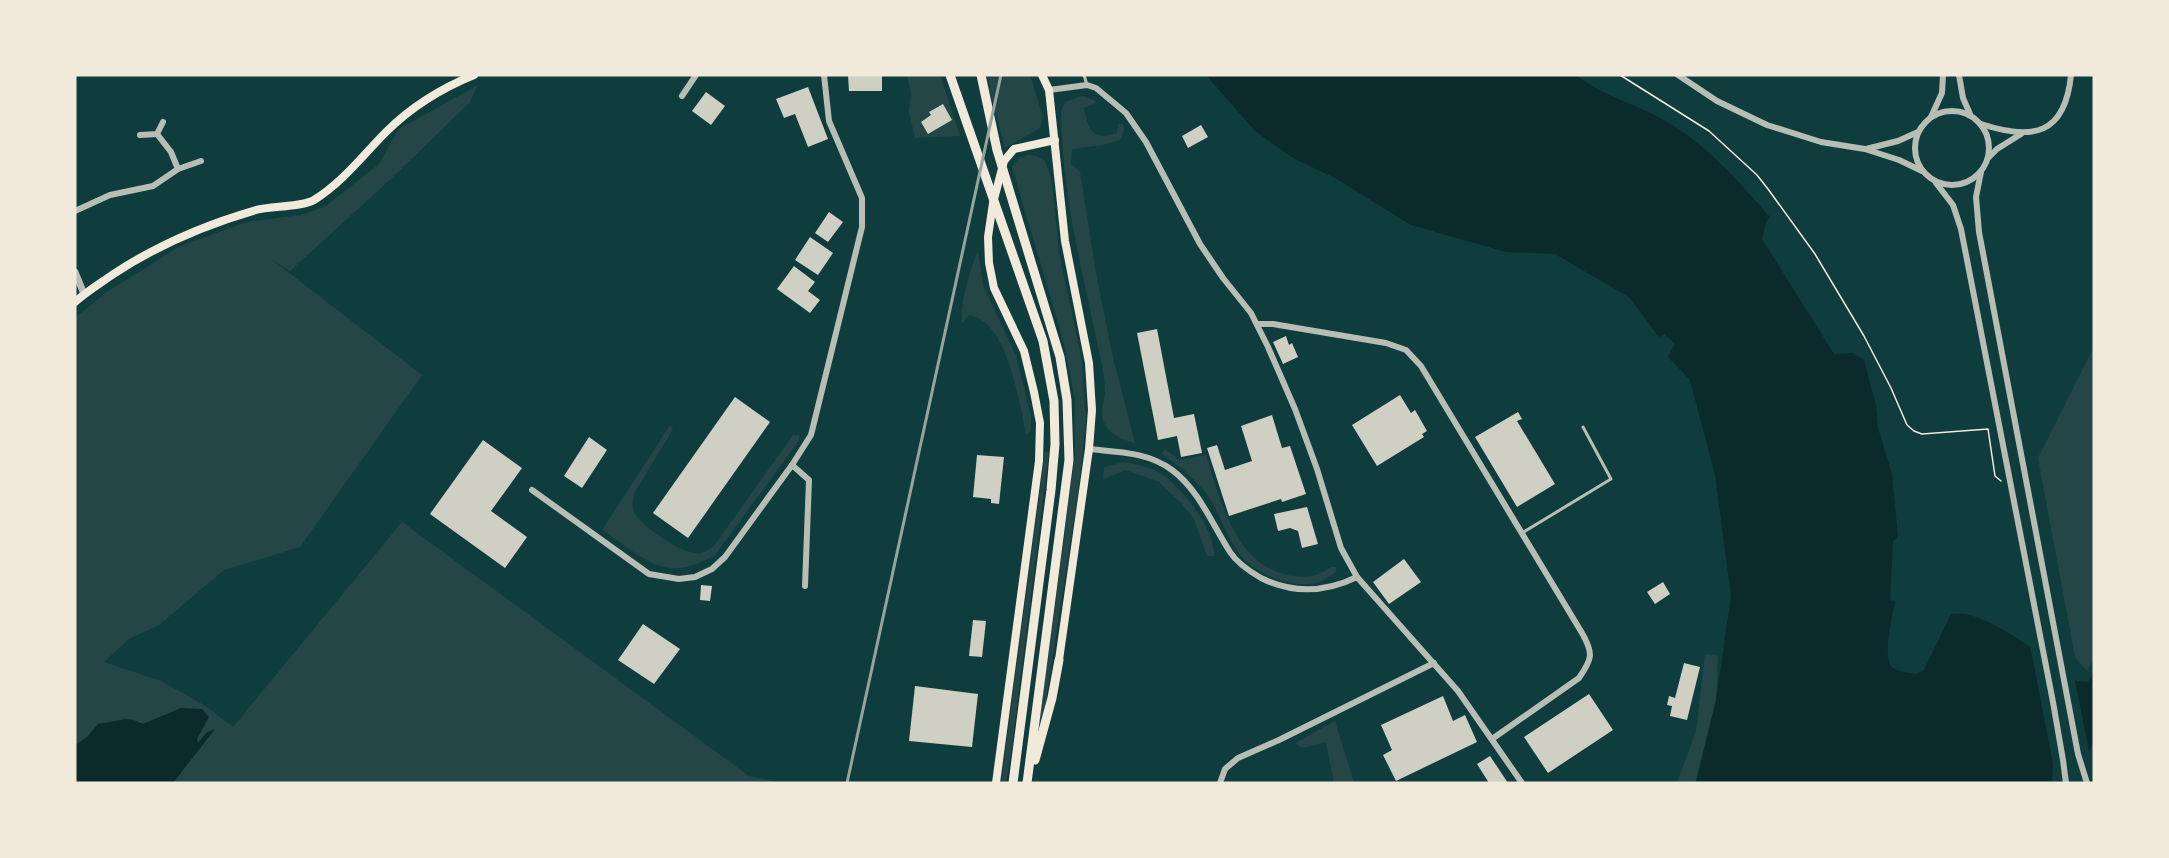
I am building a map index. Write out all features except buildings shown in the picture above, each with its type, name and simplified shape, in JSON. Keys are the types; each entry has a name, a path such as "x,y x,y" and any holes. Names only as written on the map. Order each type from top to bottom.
{"main road":[{"path":"75,302 133,261 175,239 213,223 260,209 312,201 348,174 388,130 422,103 444,88 474,75"},
{"path":"950,75 1043,341 1054,401 1055,444 1050,502 1012,783"},
{"path":"981,75 997,150 1060,357 1067,400 1069,432 1066,481 1027,783"},
{"path":"1027,783 1052,698 1059,660 1089,449 1092,410 1089,363 1065,241 1049,90 1042,75"},
{"path":"996,783 1039,461 1040,423 1024,351 994,288 989,263 988,237 993,203 1004,161 1014,149 1055,140"}],"street":[{"path":"682,96 696,75"},
{"path":"532,490 649,574 679,579 695,577 712,569 725,557 792,465 814,427 863,214 862,198 829,121 824,75"},
{"path":"1678,75 1717,101 1767,125 1821,142 1865,149 1899,160 1922,171 1936,183 1953,205 1961,229 2066,783"},
{"path":"1865,149 1898,141 1918,132 1930,117 1942,93 1943,75"},
{"path":"1959,75 1965,106 1970,115"},
{"path":"2072,75 2068,99 2056,118 2040,130 2022,134 1997,149 1988,159 1981,172 1976,197 1978,232 2078,754 2087,783"},
{"path":"1049,90 1087,85 1096,88 1126,113 1146,142 1200,244 1257,324 1295,409 1317,469 1341,548 1357,577 1458,691 1522,783"},
{"path":"1930,117 1948,111 1963,112 1981,124 2022,134"},
{"path":"157,134 163,122"},
{"path":"1981,124 1989,145 1988,159"},
{"path":"1918,132 1915,147 1922,171"},
{"path":"140,135 157,134"},
{"path":"157,134 171,152 178,169"},
{"path":"75,211 110,195 153,186 178,169 201,161"},
{"path":"1936,183 1950,185 1965,183 1981,172"},
{"path":"75,272 84,294"},
{"path":"1257,324 1273,324 1386,343 1406,350 1421,366 1592,649 1589,664 1579,678 1492,739"},
{"path":"1089,449 1147,457 1173,470 1193,491 1231,554 1240,564 1269,582 1290,589 1320,590 1343,584 1357,577"},
{"path":"792,465 809,480 805,586"},
{"path":"1220,783 1225,769 1238,758 1434,663"}],"lane":[{"path":"1084,75 1087,85"},
{"path":"1522,533 1611,479 1583,427"}],"path":[{"path":"1620,75 1709,131 1757,175 1815,254 1864,336 1910,428 1922,434 1988,429"}],"shaded area":[{"path":"907,75 940,75 960,136 915,138 909,112 911,94"},
{"path":"988,75 1028,75 1031,78 1043,117 1040,128 1005,148 990,92"},
{"path":"1206,75 1576,75 1597,89 1662,119 1693,139 1720,163 1770,217 1766,222 1762,239 1834,354 1853,353 1864,360 1876,405 1878,428 1892,474 1898,537 1893,541 1890,600 1895,601 1888,647 1888,656 1893,668 1917,674 1924,670 1951,614 1965,614 1981,619 2016,637 2077,681 2088,682 2094,672 2094,740 2089,752 2060,783 1696,783 1716,700 1731,596 1715,475 1690,380 1668,357 1675,344 1664,334 1659,337 1629,297 1555,254 1506,252 1411,225 1335,178 1293,158 1255,131"},
{"path":"478,85 469,103 392,178 290,271 271,259 422,375 300,547 224,570 159,625 129,639 104,662 161,681 204,705 233,727 402,522 749,776 783,783 75,783 75,318 107,292 180,246 247,222 301,215 326,206 379,164 399,129"},
{"path":"1082,96 1096,103 1084,108 1087,122 1093,132 1102,136 1117,133 1118,124 1123,124 1124,130 1120,140 1072,149 1071,164 1080,172 1096,273 1113,358 1135,443 1114,434 1103,420 1105,393 1103,370 1069,205 1061,111 1065,102"},
{"path":"1028,155 1037,156 1045,161 1052,180 1059,253 1082,361 1086,422 1078,494 1044,713 1039,725 1075,455 1075,400 1064,343 1012,167 1018,159"},
{"path":"978,251 983,285 1016,356 1031,416 1031,431 1026,434 1010,365 1002,347 993,332 982,321 969,315 962,323 966,286"},
{"path":"2094,347 2094,659 2087,671 2075,657 2038,458"},
{"path":"670,425 673,429 635,492 633,509 638,518 658,535 677,547 695,553 704,552 714,546 793,435 800,436 798,442 715,555 682,568 668,568 643,558 602,530"},
{"path":"1164,449 1180,460 1206,455 1233,529 1257,560 1273,570 1292,576 1313,576 1331,567 1336,567 1336,572 1318,582 1298,584 1279,580 1253,567 1237,550 1216,509 1202,488 1190,475 1162,454"},
{"path":"1045,452 1049,452 1012,746 1006,783 1001,783"},
{"path":"1124,462 1159,472 1180,490 1204,523 1210,535 1214,556 1207,556 1194,519 1159,482 1126,470 1103,479 1104,467"},
{"path":"1705,654 1718,656 1716,700 1695,783 1677,783 1696,731"},
{"path":"181,708 202,709 209,717 197,739 198,743 206,733 215,729 173,783 75,783 75,745 87,737 98,724 126,719 143,724"},
{"path":"1335,721 1354,783 1334,783 1326,742 1302,748 1295,743"}],"pier":[{"path":"2030,645 2074,676 2090,756 2064,783 2052,783 2053,764"}],"railway":[{"path":"847,783 1001,75"}]}
